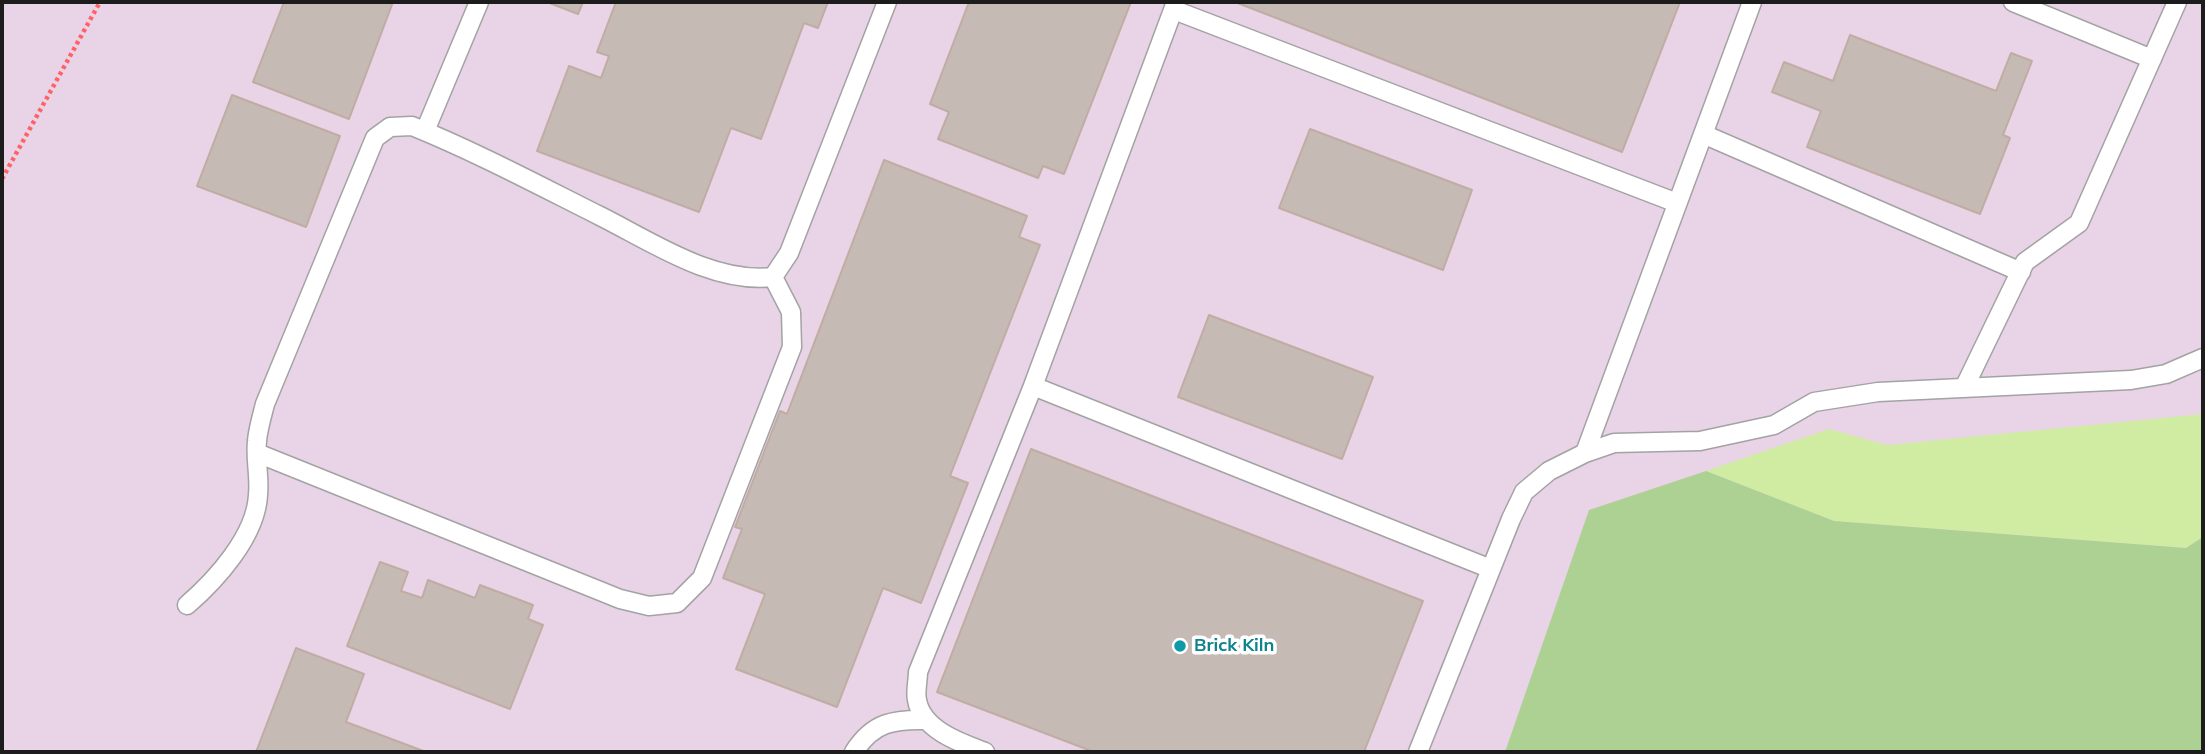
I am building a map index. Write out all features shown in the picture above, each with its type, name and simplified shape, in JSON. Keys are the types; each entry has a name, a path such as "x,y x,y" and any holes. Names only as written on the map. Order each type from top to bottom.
{"lane":[{"path":"425,131 479,2"},
{"path":"187,605 218,575 248,525 258,496 257,453 265,404 375,138 390,127 412,126 674,253 721,272 751,280 773,277 789,253 887,2"},
{"path":"1585,453 1752,2"},
{"path":"2013,2 2152,59"},
{"path":"1964,388 2025,262 2079,223 2177,2"},
{"path":"985,752 941,732 927,720 917,701 918,672 1033,386 1175,6 1677,203"},
{"path":"1703,134 2021,272"},
{"path":"257,453 620,599 649,606 677,603 702,578 792,347 791,312 773,277"},
{"path":"1418,752 1524,492 1549,471 1585,453 1614,443 1700,441 1774,425 1814,402 1878,393 2131,380 2166,374 2203,358"},
{"path":"1033,386 1491,569"},
{"path":"854,752 877,725 905,719 927,720"}],"path":[{"path":"2,179 100,2"}],"shaded area":[{"path":"2,2 2203,2 2203,752 2,752"}],"green space":[{"path":"2203,414 2203,537 2186,548 1834,521 1706,471 1829,429 1887,445"},
{"path":"1706,471 1834,521 2186,548 2203,537 2203,752 1505,752 1589,510"}],"building":[{"path":"284,2 393,2 349,119 253,82"},
{"path":"547,2 583,2 578,14"},
{"path":"616,2 828,2 818,28 804,23 761,139 731,128 699,212 537,151 569,66 601,78 609,56 597,52"},
{"path":"969,2 1131,2 1064,174 1043,166 1038,178 938,139 949,112 930,104"},
{"path":"1235,2 1680,2 1622,152"},
{"path":"1850,35 1996,91 2011,53 2032,61 2003,135 2010,138 1980,214 1807,147 1821,111 1772,92 1784,62 1833,81"},
{"path":"232,95 340,136 306,227 197,186"},
{"path":"1310,129 1472,190 1443,270 1279,208"},
{"path":"884,160 1027,216 1019,237 1040,245 950,476 968,483 921,603 883,588 837,707 736,669 765,594 723,578 742,529 735,527 780,411 787,414"},
{"path":"1209,315 1373,377 1342,459 1178,397"},
{"name":"Brick Kiln","path":"1031,449 1423,601 1364,752 1094,752 937,692"},
{"path":"380,562 408,572 401,591 422,598 428,580 475,598 480,585 533,605 528,619 543,625 510,709 347,646"},
{"path":"296,648 364,674 346,722 426,752 256,752"}],"place":[{"name":"Brick Kiln","path":"1180,646"}]}
